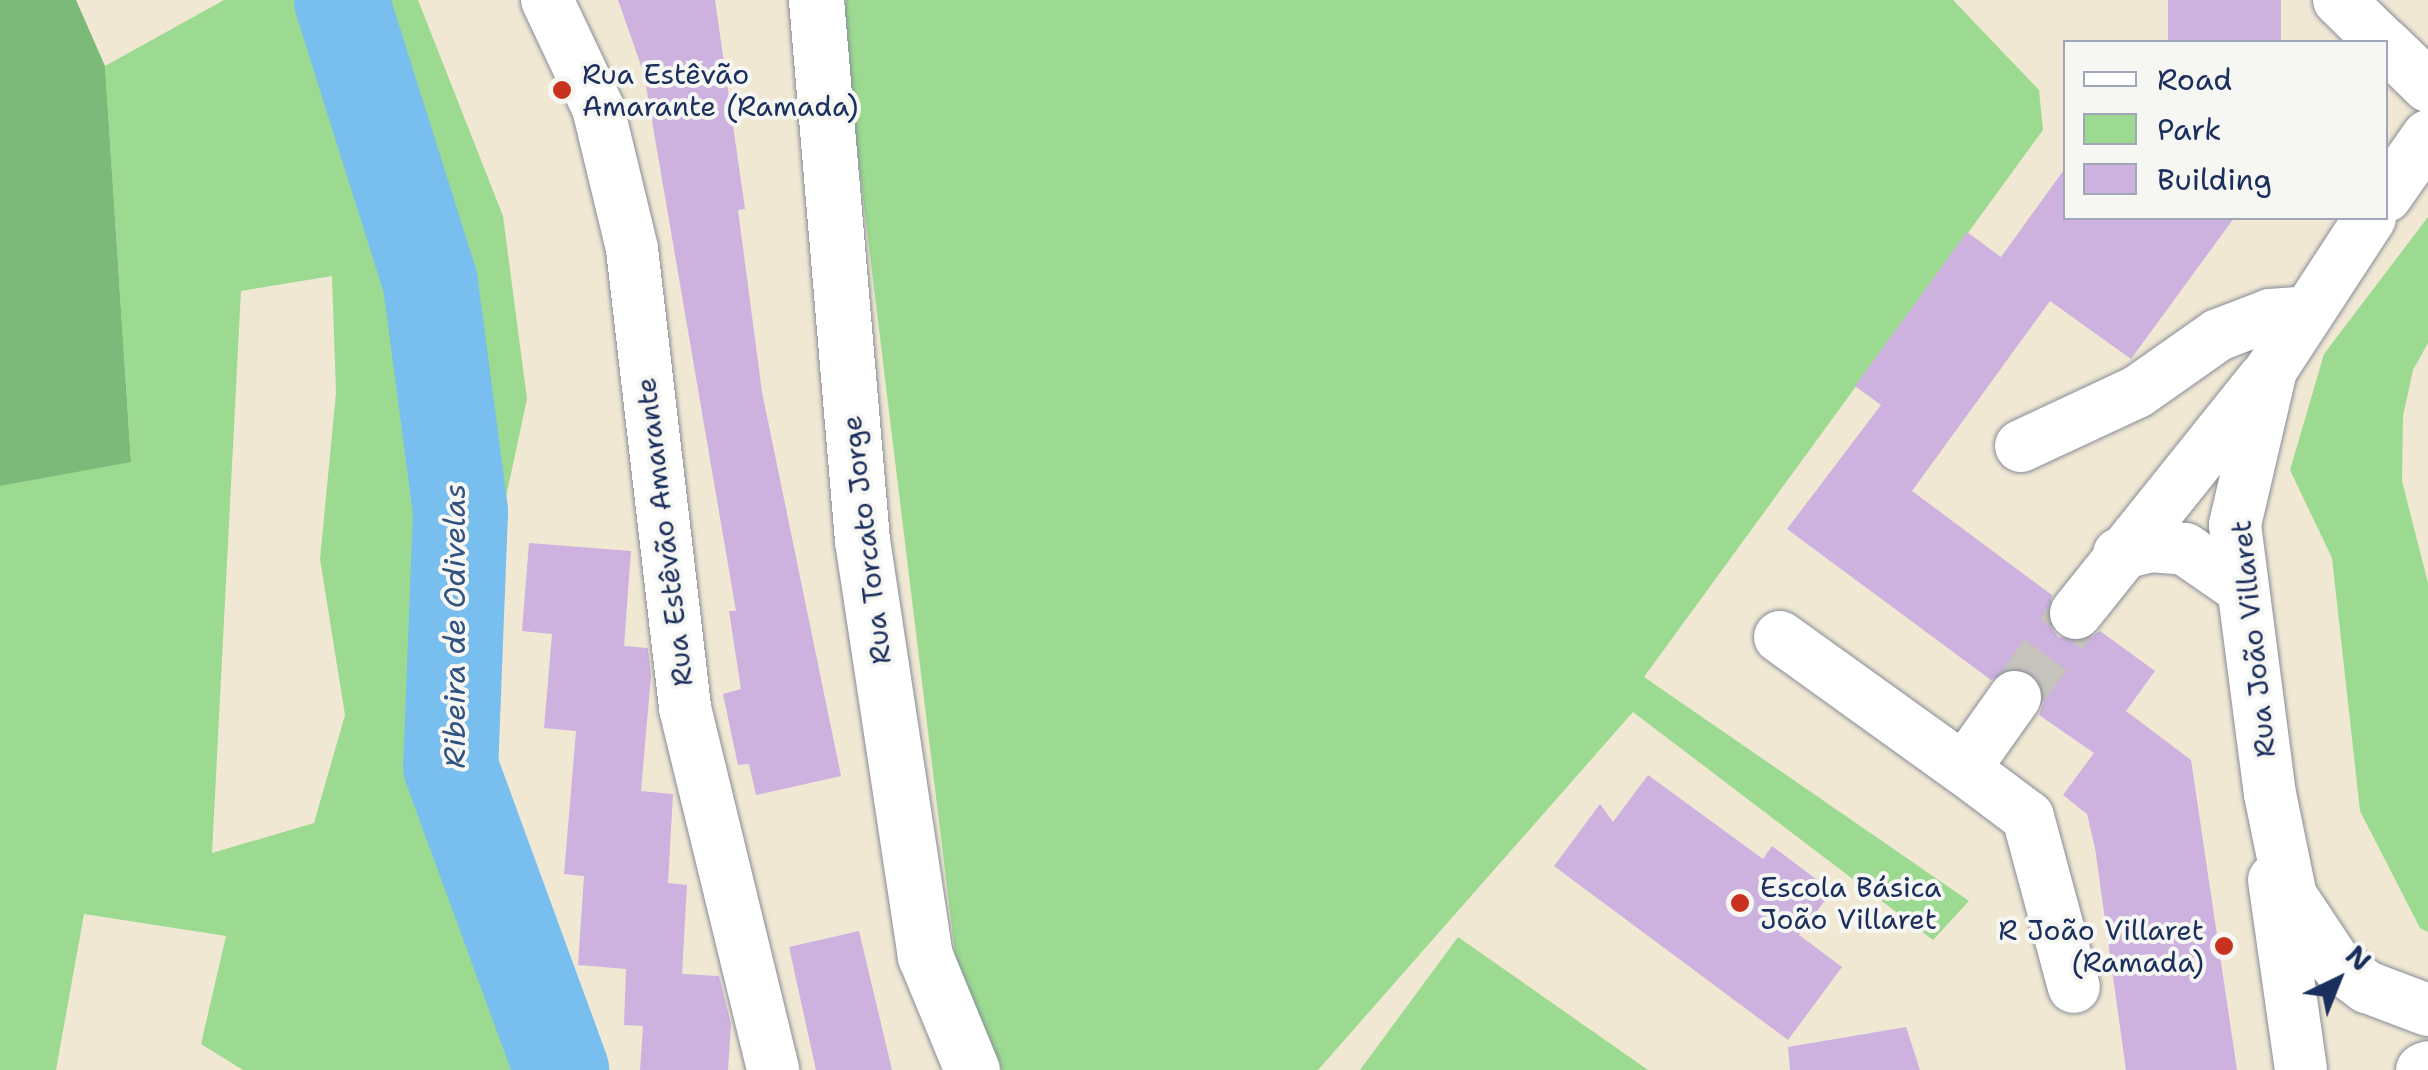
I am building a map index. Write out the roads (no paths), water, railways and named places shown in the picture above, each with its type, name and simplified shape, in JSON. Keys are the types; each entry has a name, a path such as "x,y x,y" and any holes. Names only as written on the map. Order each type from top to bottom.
{"main road":[{"name":"Rua Torcato Jorge","path":"816,0 862,540 925,956 972,1070"}],"street":[{"name":"Rua Estêvão Amarante","path":"547,0 598,108 632,248 685,708 773,1070"},
{"path":"2339,0 2380,40"},
{"path":"2388,48 2428,86"},
{"path":"2388,193 2428,136"},
{"name":"Rua João Villaret","path":"2369,220 2302,313 2272,370 2235,525 2270,794 2291,896 2314,936 2367,987 2428,1010"},
{"path":"2021,446 2137,392 2218,335 2270,315 2302,313"},
{"path":"2076,612 2119,554 2272,370"},
{"path":"2119,554 2151,546 2185,549 2243,589"},
{"path":"1780,637 2028,817 2074,987"},
{"path":"1964,769 2015,697"},
{"name":"Rua João Villaret","path":"2270,794 2277,931 2300,1070"}],"waterway":[{"name":"Ribeira de Odivelas","path":"341,0 430,283 460,511 450,766 561,1070"}],"tunnel":[{"path":"2015,697 2076,613"}],"place":[{"name":"Rua Estêvão Amarante (Ramada)","path":"562,90"},
{"name":"Escola Básica João Villaret","path":"1740,903"},
{"name":"R João Villaret (Ramada)","path":"2224,946"}]}
